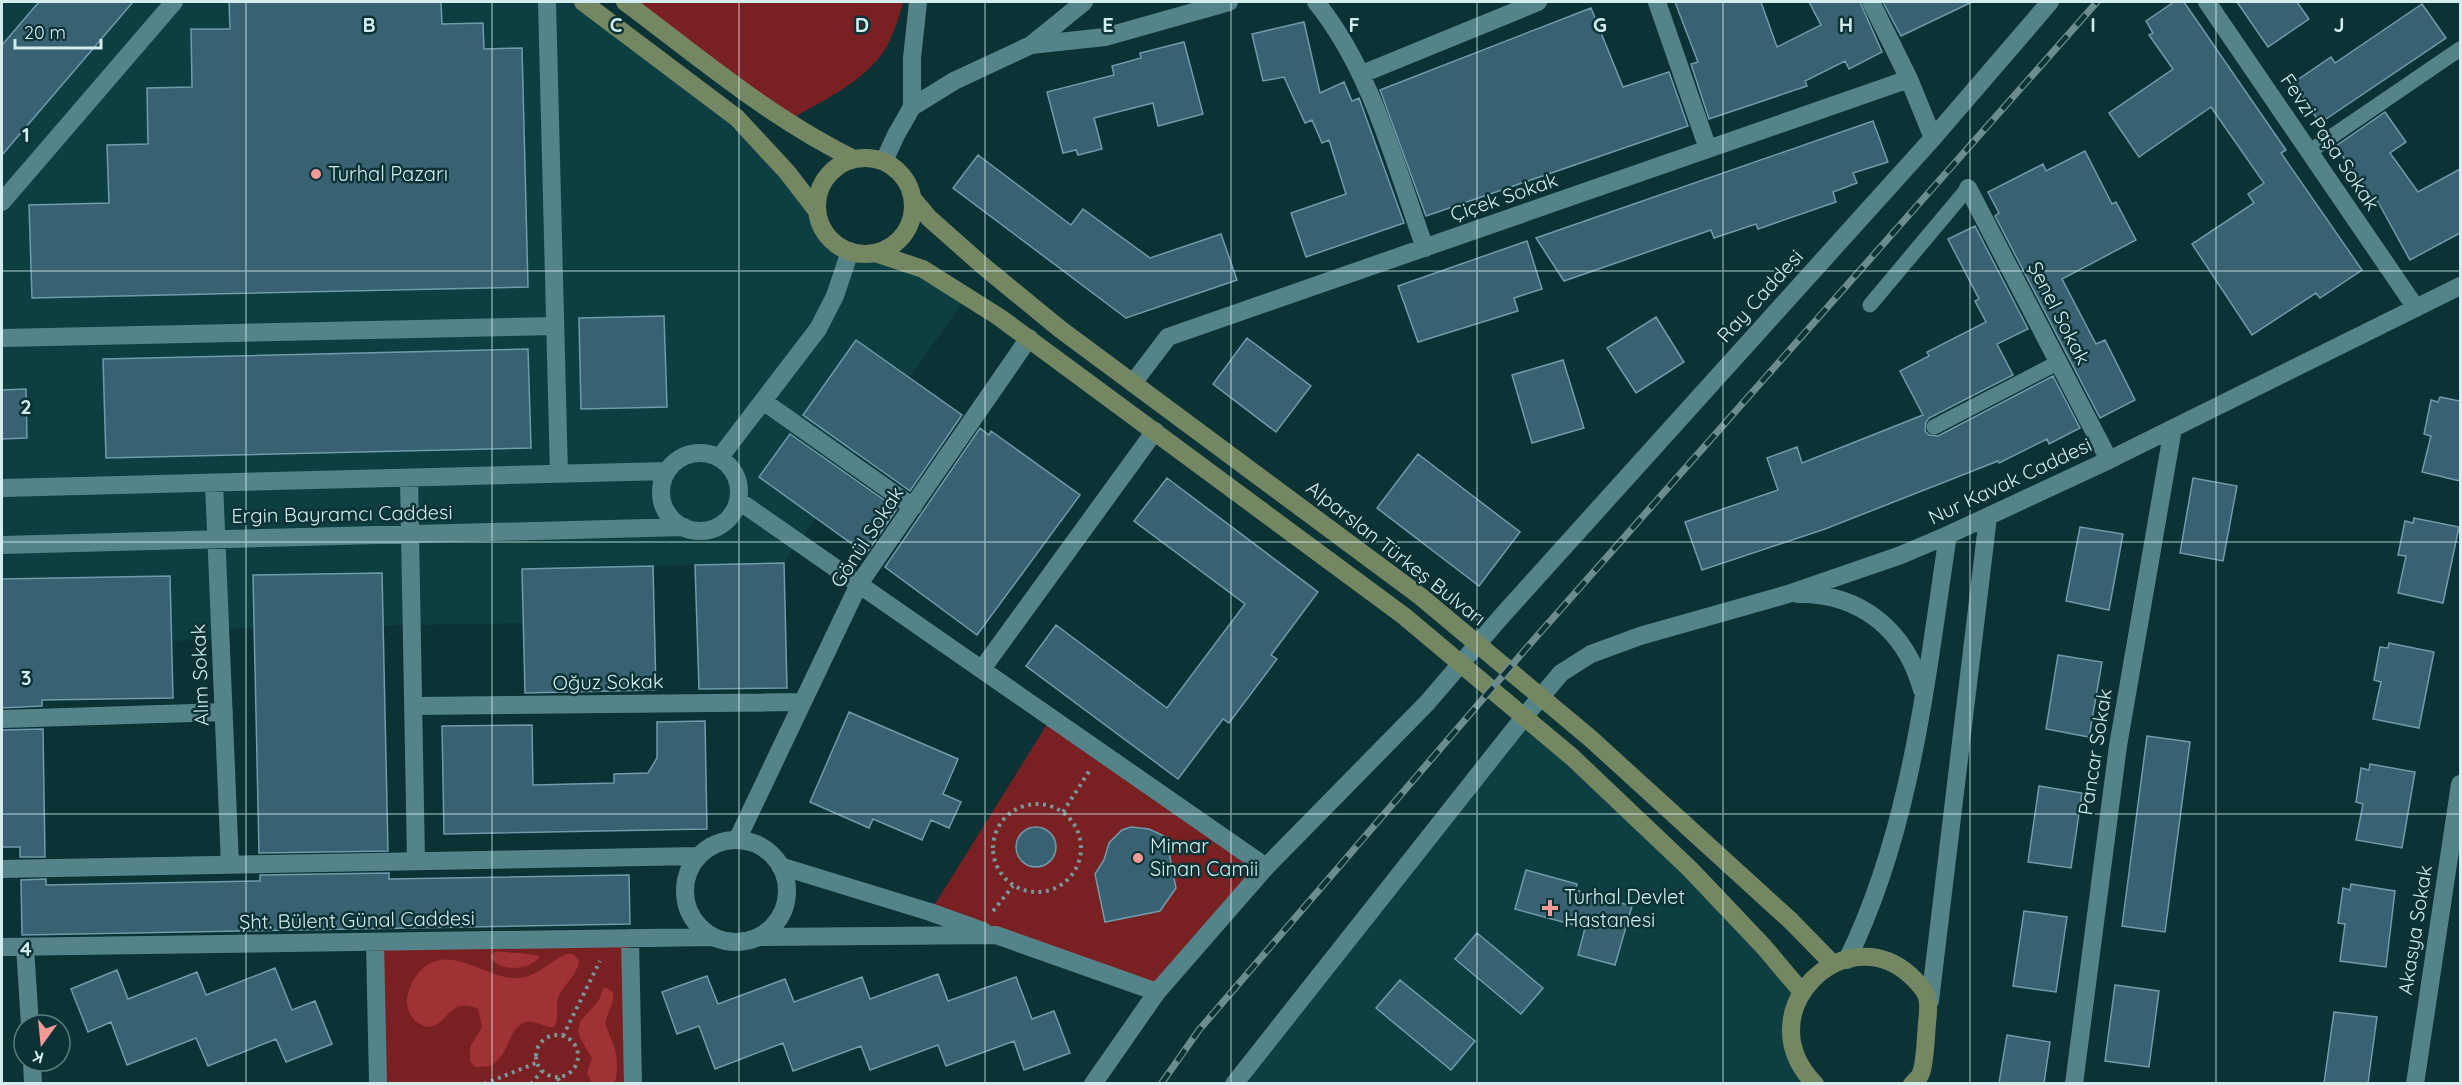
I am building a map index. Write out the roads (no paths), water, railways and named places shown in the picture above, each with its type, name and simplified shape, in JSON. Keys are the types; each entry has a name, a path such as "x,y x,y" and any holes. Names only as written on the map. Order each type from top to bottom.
{"street":[{"path":"2,202 174,2"},
{"path":"547,2 559,474"},
{"path":"583,2 737,118 787,172 817,211 828,236 838,245 850,251 875,253 923,269 1029,338 1404,616 1572,757 1690,869 1764,947 1802,992"},
{"path":"625,2 753,98 814,137 854,159"},
{"path":"912,107 912,58 918,2"},
{"path":"884,161 912,107 954,81 1031,45 1084,2"},
{"path":"1031,45 1105,38 1229,2"},
{"path":"1316,2 1330,19 1362,74 1425,248"},
{"path":"1362,74 1538,2"},
{"path":"1656,2 1708,149"},
{"path":"1871,2 1909,80 1933,138"},
{"name":"Ray Caddesi","path":"1093,1083 1157,992 1266,867 1426,703 1933,138 2050,2"},
{"name":"Fevzi Paşa Sokak","path":"2207,2 2416,308"},
{"name":"Çiçek Sokak","path":"1133,383 1168,337 1909,80"},
{"path":"817,211 819,192 824,180 836,167 854,159 869,158 884,161 903,176 913,199 910,223 902,237 890,247 875,253"},
{"name":"Şenel Sokak","path":"1968,188 2109,460"},
{"name":"Alparslan Türkeş Bulvarı","path":"913,199 942,230 1017,294 1420,596 1590,738 1791,921 1840,962"},
{"path":"720,457 818,328 835,296 850,251"},
{"name":"Nur Kavak Caddesi","path":"1234,1083 1524,717 1561,674 1592,654 1621,642 1788,594 1901,555 1948,535 2109,460 2460,286"},
{"path":"2,338 555,326"},
{"name":"Gönül Sokak","path":"737,840 859,584 1029,338"},
{"path":"763,401 912,507"},
{"name":"Pancar Sokak","path":"2074,1083 2118,746 2173,428"},
{"path":"982,669 1155,431"},
{"path":"705,453 720,457 735,473 740,487 739,501 733,514 719,527 698,531 684,527 669,516 663,503 661,487 667,471 674,462 691,454 705,453"},
{"name":"Ergin Bayramcı Caddesi","path":"2,488 667,471"},
{"path":"409,478 416,861"},
{"name":"Alım Sokak","path":"214,483 230,865"},
{"path":"739,501 1266,867"},
{"path":"1918,1080 1930,1001 1988,517"},
{"name":"Ergin Bayramcı Caddesi","path":"2,545 684,527"},
{"path":"1815,1083 1801,1066 1793,1047 1792,1019 1802,992 1810,981 1840,962 1867,918 1894,837 1911,764 1948,535"},
{"path":"1788,594 1814,594 1840,599 1864,610 1886,626 1904,646 1916,670 1923,696"},
{"name":"Oğuz Sokak","path":"413,706 803,702"},
{"path":"2,719 224,712"},
{"name":"Akasya Sokak","path":"2415,1083 2460,784"},
{"path":"759,937 775,924 785,906 787,885 780,866 774,857 758,844 737,840 716,844 699,856 688,873 685,884 687,905 697,924 714,937 732,942 759,937 988,933"},
{"path":"2,869 699,856"},
{"path":"780,866 930,912 1157,992"},
{"name":"Şht. Bülent Günal Caddesi","path":"2,947 714,937"},
{"path":"621,938 633,1083"},
{"path":"375,942 378,1083"},
{"path":"25,947 29,1013"},
{"path":"1840,962 1872,959 1896,966 1916,980 1930,1001"}],"lane":[{"path":"2309,152 2460,49"},
{"path":"1870,305 1968,188"},
{"path":"1934,428 2059,362"}],"railway":[{"path":"1161,1084 1199,1030 1530,644 2097,2"}],"place":[{"name":"Turhal Pazarı","path":"316,174"},
{"name":"Mimar Sinan Camii","path":"1138,858"},
{"name":"Turhal Devlet Hastanesi","path":"1550,908"}]}
